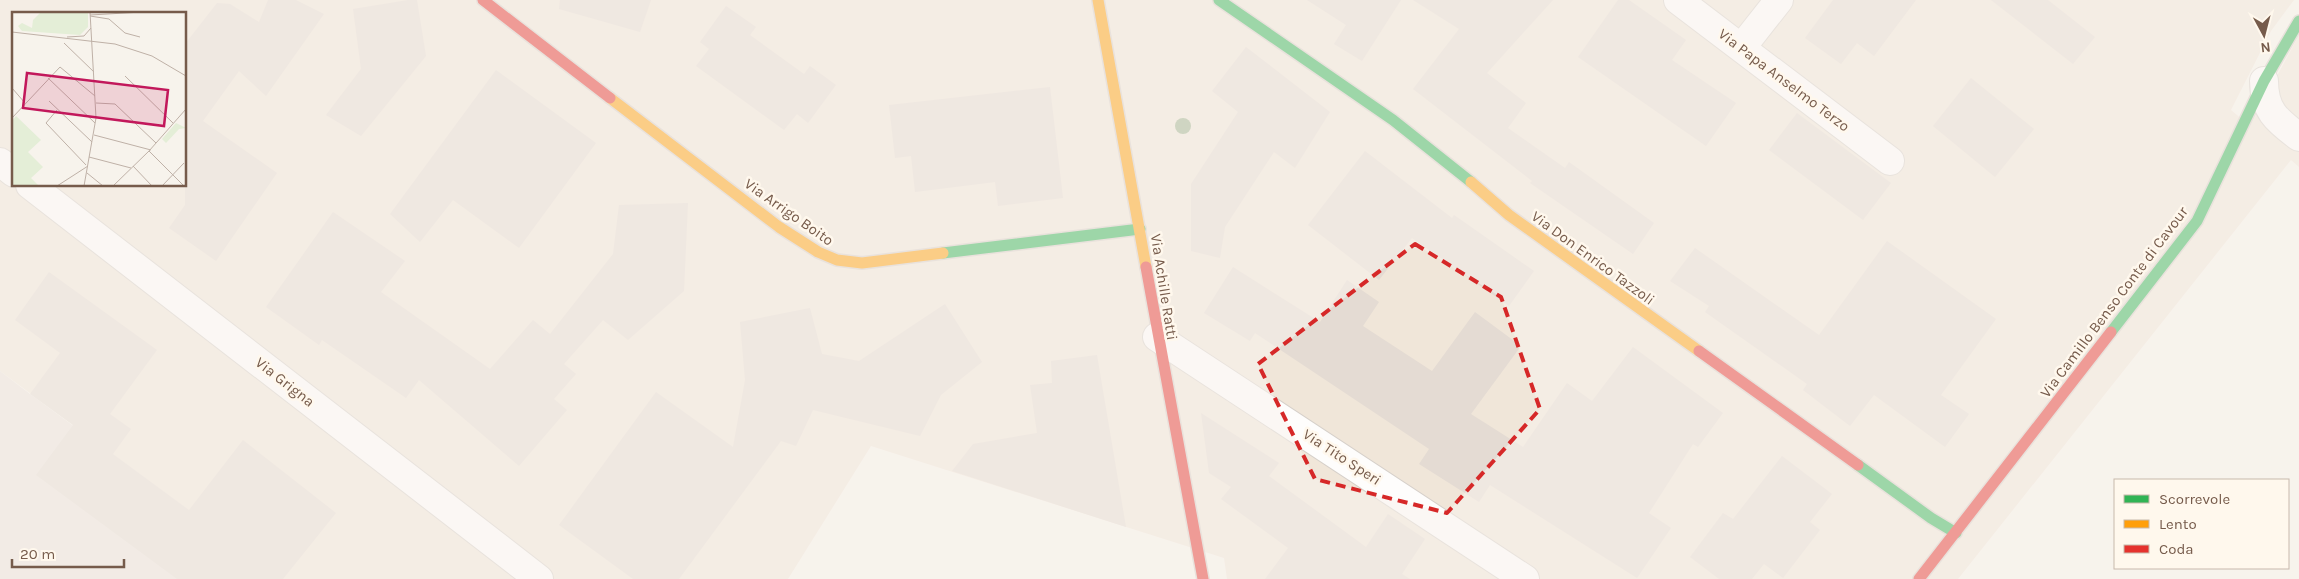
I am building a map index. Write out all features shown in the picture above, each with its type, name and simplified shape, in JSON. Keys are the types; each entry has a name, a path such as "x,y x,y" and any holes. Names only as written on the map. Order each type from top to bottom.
{"street":[{"name":"Via Arrigo Boito","path":"483,0 779,227 821,256 840,262 862,263 1140,229"},
{"name":"Via Achille Ratti","path":"1098,0 1103,36 1140,229 1157,337 1203,579"},
{"name":"Via Don Enrico Tazzoli","path":"1219,0 1254,28 1392,120 1453,166 1509,215 1931,518 1956,533"},
{"name":"Via Papa Anselmo Terzo","path":"1678,0 1890,161"},
{"path":"1742,47 1779,0"},
{"name":"Via Camillo Benso Conte di Cavour","path":"1919,579 2197,221 2264,81 2299,21"},
{"path":"2264,81 2264,97 2269,108 2281,123 2299,137"},
{"path":"0,162 12,171"},
{"name":"Via Grigna","path":"31,186 539,579"},
{"name":"Via Tito Speri","path":"1157,337 1526,579"}],"highlighted area":[{"path":"1415,244 1501,297 1540,409 1447,513 1315,479 1258,364"}],"shaded area":[{"path":"0,0 2294,0 2271,31 2231,110 2250,126 2299,35 2299,167 2291,160 1958,579 1227,579 1224,558 871,446 788,579 282,579 0,371"},
{"path":"0,371 30,394 282,579 0,579"}],"building":[{"path":"268,0 296,0 324,14 266,96 239,71 203,121 277,173 216,261 169,228 185,205 186,43 217,3 230,4 259,22"},
{"path":"417,0 426,56 361,136 326,115 361,69 353,9"},
{"path":"560,0 651,0 640,32 559,9"},
{"path":"1307,0 1401,0 1362,61 1334,44 1346,25"},
{"path":"1413,0 1553,0 1487,73 1526,103 1508,128 1565,168 1569,162 1654,223 1633,254 1530,183 1532,181 1413,89 1459,29"},
{"path":"1618,0 1629,0 1686,40 1672,60 1736,103 1706,146 1578,57"},
{"path":"1833,0 1916,0 1874,56 1857,43 1841,64 1805,38"},
{"path":"1991,0 2048,0 2095,37 2073,64"},
{"path":"726,6 756,27 750,35 804,74 810,66 836,85 808,123 797,114 784,130 696,66 709,49 700,42"},
{"path":"1246,47 1330,112 1295,168 1274,152 1225,227 1220,258 1191,251 1191,184 1238,112 1212,91"},
{"path":"496,70 596,143 519,248 453,200 420,242 390,214"},
{"path":"1971,78 2034,129 1995,177 1933,126"},
{"path":"1050,87 1063,198 998,206 995,182 915,192 911,156 895,158 889,105"},
{"path":"1797,113 1891,183 1863,220 1769,150"},
{"path":"1365,151 1452,218 1454,215 1534,271 1509,306 1412,238 1379,280 1308,225"},
{"path":"688,203 684,291 628,340 603,320 564,364 576,374 554,399 567,410 519,466 419,380 406,398 322,340 319,345 266,307 333,212 405,261 381,292 490,369 533,320 550,334 613,254 619,205"},
{"path":"1887,241 1996,319 1941,395 1969,414 1945,447 1874,395 1850,426 1803,390 1807,384 1705,312 1709,306 1670,281 1695,248 1819,335"},
{"path":"1233,267 1320,322 1347,280 1379,302 1363,326 1432,371 1475,312 1521,346 1471,414 1523,447 1567,383 1592,401 1633,347 1723,413 1698,447 1693,444 1649,513 1671,528 1637,578 1490,485 1479,502 1419,464 1429,449 1255,333 1250,341 1204,313"},
{"path":"49,272 157,350 110,414 131,429 113,454 189,510 243,440 336,513 283,579 177,579 36,475 73,425 30,394 60,353 15,320"},
{"path":"945,304 982,362 941,395 920,436 813,410 796,446 781,441 679,579 633,579 559,525 656,392 733,447 745,380 740,322 810,308 822,354 859,361"},
{"path":"1097,355 1126,527 952,471 973,444 1037,433 1030,385 1052,383 1051,361"},
{"path":"1201,413 1279,463 1269,476 1366,547 1388,514 1425,539 1402,574 1410,579 1265,579 1288,548 1221,499 1231,487 1209,473"},
{"path":"1782,456 1832,494 1810,522 1820,530 1783,578 1764,564 1752,579 1719,579 1690,557 1723,513 1733,519"}],"traffic: fast":[{"path":"1219,0 1393,120 1471,182"},
{"path":"2111,332 2197,221 2264,81 2299,21"},
{"path":"943,253 1140,229"},
{"path":"1858,465 1931,518 1956,533"}],"traffic: slow":[{"path":"1098,0 1146,267"},
{"path":"610,98 779,227 818,252 837,260 862,263 943,253"},
{"path":"1471,182 1509,215 1699,351"}],"traffic: jam":[{"path":"483,0 610,98"},
{"path":"1146,267 1203,579"},
{"path":"1919,579 2111,332"},
{"path":"1699,351 1858,465"}]}
